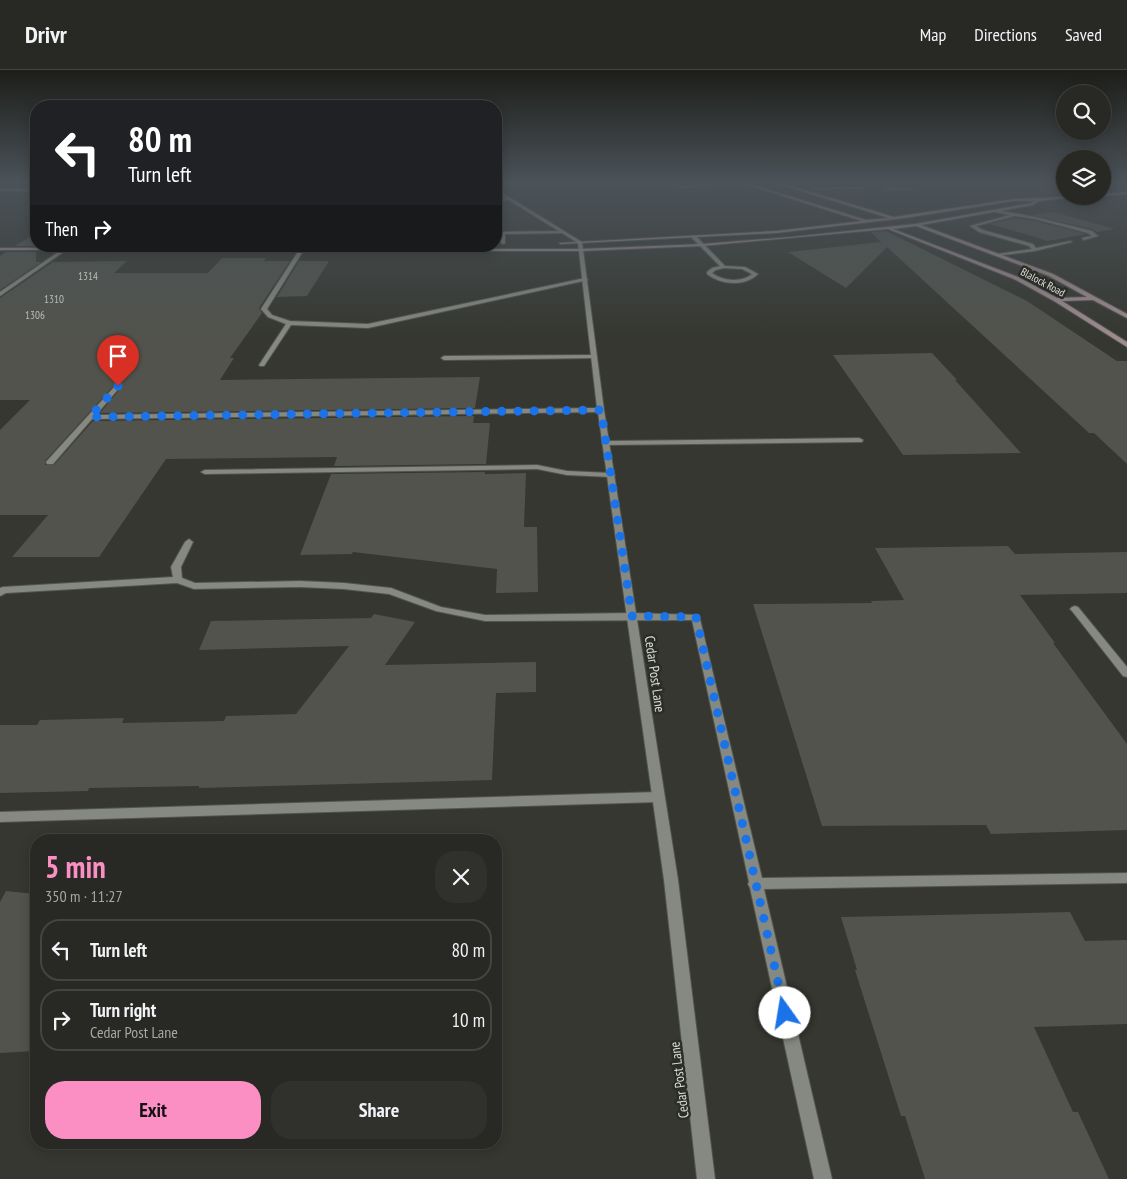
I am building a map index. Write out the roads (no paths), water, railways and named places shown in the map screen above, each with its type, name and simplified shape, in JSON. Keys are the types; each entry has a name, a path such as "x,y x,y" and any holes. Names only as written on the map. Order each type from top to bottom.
{"main road":[{"path":"551,243 580,246 731,235"},
{"path":"502,247 702,245 823,235"},
{"name":"Blalock Road","path":"903,235 1007,275 1056,300 1127,345"},
{"name":"Blalock Road","path":"941,235 1051,275 1127,316"},
{"path":"503,243 512,243"},
{"path":"0,249 30,248"},
{"path":"1056,300 1096,298"}],"street":[{"path":"503,235 503,243"},
{"path":"566,235 580,246"},
{"path":"994,235 1031,245 1035,250"},
{"path":"1084,239 1096,236 1094,235"},
{"path":"694,237 724,267 743,268 756,274 751,278 737,280 714,277 709,273 714,269 724,267"},
{"path":"996,255 1035,250 1070,242"},
{"name":"Cedar Post Lane","path":"580,246 601,410 671,880 706,1179"},
{"path":"0,294 61,252"},
{"path":"300,252 264,309 270,316 289,323 368,326 585,280"},
{"path":"262,365 289,323"},
{"path":"444,358 594,357"},
{"path":"50,462 118,386"},
{"path":"90,417 601,410"},
{"path":"606,443 860,440"},
{"path":"205,472 537,467 567,473 611,475"},
{"path":"178,580 176,568 189,542"},
{"path":"0,593 3,590 178,580 194,586 300,584 391,591 439,609 485,618 696,617 823,1179"},
{"path":"1075,609 1127,674"},
{"path":"0,817 658,797"},
{"path":"756,884 1127,878"}]}
